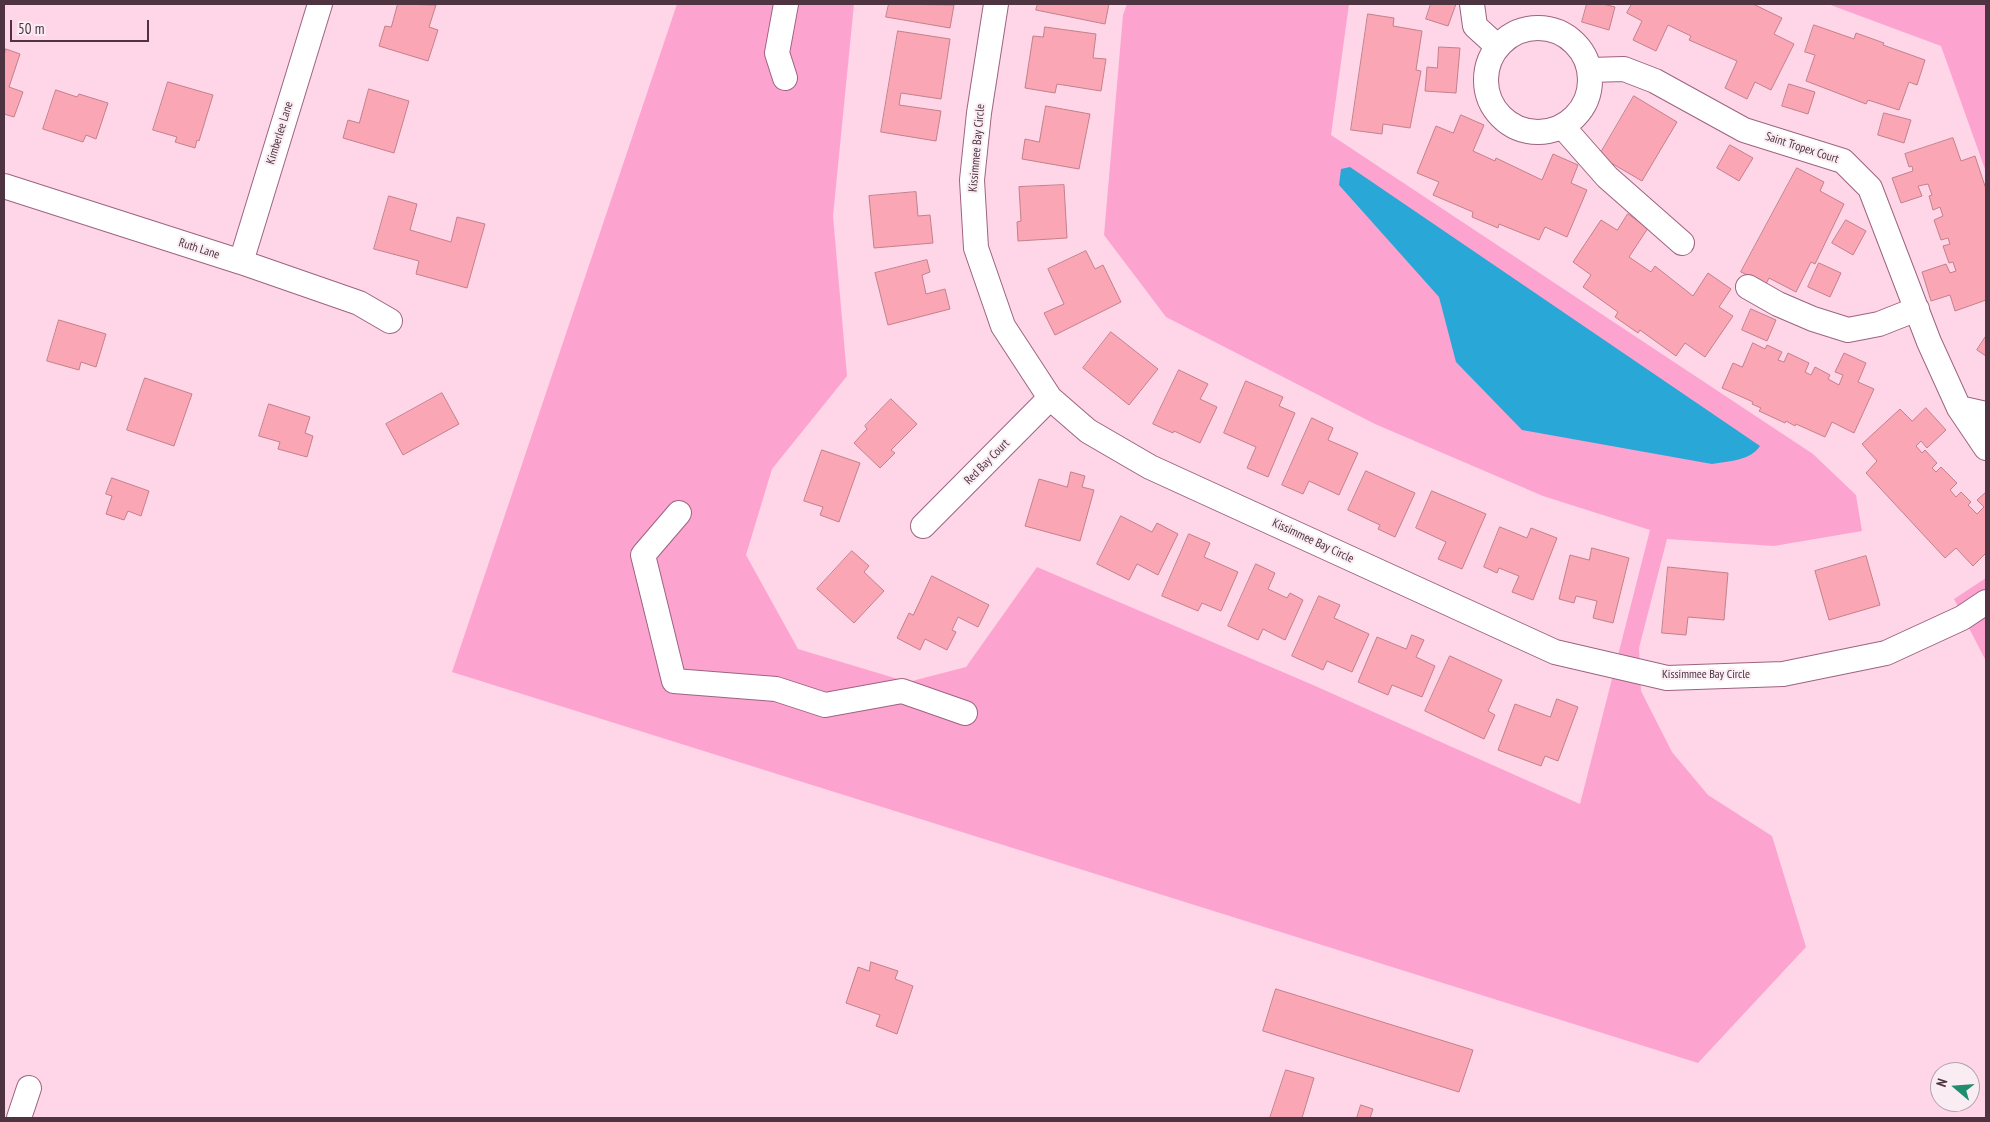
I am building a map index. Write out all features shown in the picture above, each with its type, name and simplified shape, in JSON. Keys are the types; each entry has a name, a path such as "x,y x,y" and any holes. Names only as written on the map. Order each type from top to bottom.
{"street":[{"name":"Kimberlee Lane","path":"240,262 320,4"},
{"path":"785,78 777,52 786,4"},
{"name":"Kissimmee Bay Circle","path":"996,4 979,113 972,180 976,248 1003,326 1050,398 1088,431 1150,466 1555,652 1667,678 1783,674 1886,653 1962,618 1986,602"},
{"path":"1472,4 1475,26 1498,47"},
{"path":"1543,28 1559,32 1574,41 1584,54 1590,70 1590,87 1586,103 1576,117 1563,127 1546,132 1528,132 1511,126 1498,114 1489,98 1486,80 1490,62 1498,47 1511,36 1526,29 1543,28"},
{"name":"Saint Tropex Court","path":"1590,70 1624,69 1655,81 1744,130 1843,161 1870,188 1929,342 1959,408 1986,448"},
{"path":"1563,127 1607,177 1682,243"},
{"name":"Ruth Lane","path":"4,186 360,303 390,320"},
{"path":"1748,288 1778,304 1813,319 1848,330 1879,324 1917,309"},
{"name":"Red Bay Court","path":"923,526 1050,398"},
{"path":"1959,408 1986,414"},
{"path":"678,513 643,555 674,681 776,689 825,705 902,691 964,713"},
{"path":"19,1118 29,1088"}],"shaded area":[{"path":"677,4 854,4 833,216 847,376 772,469 746,555 798,649 908,682 966,667 1037,567 1313,685 1580,804 1650,530 1543,496 1375,424 1166,317 1104,235 1123,15 1127,4 1349,4 1331,135 1813,454 1856,495 1862,531 1774,546 1667,539 1639,648 1641,691 1672,752 1708,795 1772,836 1806,947 1698,1063 452,672"},
{"path":"1828,4 1986,4 1986,172 1941,46"},
{"path":"1986,578 1986,661 1954,599"}],"water":[{"path":"1350,167 1760,446 1751,455 1732,461 1712,464 1522,430 1456,362 1439,297 1339,185 1341,169"}],"building":[{"path":"398,4 436,5 429,27 438,30 428,61 379,46 385,26 391,27"},
{"path":"889,4 954,5 950,28 886,17"},
{"path":"1038,4 1109,4 1105,24 1036,10"},
{"path":"1431,4 1456,4 1448,26 1426,19"},
{"path":"1587,4 1603,4 1615,7 1609,30 1582,22"},
{"path":"1632,4 1753,4 1782,18 1774,34 1794,44 1771,90 1755,82 1747,99 1725,88 1737,61 1689,40 1691,36 1668,25 1656,51 1633,40 1642,21 1627,13"},
{"path":"1368,14 1394,18 1393,26 1422,31 1416,70 1421,71 1410,128 1383,124 1382,134 1351,130"},
{"path":"1814,25 1854,39 1856,33 1925,60 1917,85 1909,82 1899,110 1868,100 1866,104 1806,81 1815,55 1805,52"},
{"path":"1045,27 1096,34 1093,58 1106,59 1101,91 1057,84 1055,93 1025,88 1033,36 1043,37"},
{"path":"898,31 950,39 941,99 901,93 899,105 941,111 936,141 881,132"},
{"path":"1439,47 1460,48 1456,93 1425,91 1427,67 1437,68"},
{"path":"6,49 20,54 9,87 23,92 14,117 4,114 4,56"},
{"path":"168,82 213,95 199,141 197,140 195,148 175,142 177,137 153,130"},
{"path":"1789,84 1815,92 1808,114 1782,106"},
{"path":"369,89 409,101 394,153 343,138 348,120 359,123"},
{"path":"56,90 77,97 79,94 108,103 96,139 86,135 83,142 43,129"},
{"path":"1634,96 1677,122 1642,181 1599,156"},
{"path":"1046,106 1090,114 1079,169 1022,159 1025,139 1039,142"},
{"path":"1884,113 1911,120 1904,143 1878,135"},
{"path":"1461,115 1484,125 1473,151 1495,161 1496,158 1542,180 1553,154 1578,165 1571,183 1587,190 1567,237 1545,227 1539,240 1499,224 1498,228 1472,217 1473,212 1433,195 1439,182 1417,173 1436,126 1453,133"},
{"path":"1953,138 1961,161 1975,156 1986,189 1986,300 1955,311 1950,295 1931,301 1922,272 1946,264 1950,273 1956,271 1953,262 1949,263 1943,246 1950,244 1948,238 1941,240 1934,220 1943,216 1940,207 1933,210 1929,196 1932,195 1928,184 1918,186 1922,196 1901,203 1892,178 1913,171 1912,166 1909,167 1905,154"},
{"path":"1730,145 1753,158 1739,181 1717,168"},
{"path":"1797,168 1824,182 1820,191 1844,204 1815,264 1811,262 1796,292 1769,278 1766,284 1741,272"},
{"path":"1064,185 1067,238 1018,241 1017,222 1021,221 1019,187"},
{"path":"916,192 918,216 930,215 933,243 874,248 869,196"},
{"path":"389,196 417,204 410,230 451,242 457,217 485,224 467,288 416,274 419,261 374,249"},
{"path":"1628,214 1648,228 1629,257 1651,272 1655,266 1693,296 1708,273 1731,289 1719,307 1733,316 1705,357 1685,343 1676,356 1640,330 1638,333 1615,317 1618,312 1583,287 1591,275 1573,262 1601,220 1617,230"},
{"path":"1846,220 1866,231 1853,255 1832,243"},
{"path":"1086,251 1095,269 1103,265 1121,302 1055,335 1044,313 1064,304 1048,269"},
{"path":"927,260 930,272 922,275 926,294 945,289 950,309 888,325 875,273"},
{"path":"1819,263 1841,273 1830,297 1808,287"},
{"path":"1751,309 1776,320 1767,341 1742,330"},
{"path":"59,320 106,334 96,367 81,362 79,370 47,361"},
{"path":"1111,332 1158,369 1129,405 1083,368"},
{"path":"1986,336 1986,356 1977,350"},
{"path":"1753,343 1765,349 1767,345 1782,352 1778,360 1784,362 1788,353 1809,363 1805,372 1811,375 1815,367 1830,375 1828,379 1839,385 1843,375 1835,372 1844,353 1866,363 1858,382 1874,389 1854,433 1832,422 1825,437 1796,424 1795,426 1786,421 1785,423 1759,411 1761,408 1752,404 1753,402 1722,388 1733,363 1742,367"},
{"path":"1179,370 1208,384 1200,399 1217,407 1200,443 1153,424"},
{"path":"145,378 192,394 174,446 127,430"},
{"path":"1246,381 1283,397 1279,406 1295,413 1268,477 1247,468 1256,447 1224,433"},
{"path":"442,393 459,424 403,455 386,424"},
{"path":"891,399 917,424 891,450 895,453 880,468 854,443 867,429 865,426"},
{"path":"269,404 310,417 305,433 313,436 307,457 278,449 280,442 259,436"},
{"path":"1926,408 1946,430 1927,448 1921,441 1916,446 1922,453 1925,450 1937,463 1932,468 1936,472 1941,467 1957,483 1950,490 1956,497 1961,492 1971,502 1968,505 1977,514 1984,507 1977,500 1986,492 1986,553 1973,566 1956,548 1945,558 1866,473 1877,461 1862,444 1900,409 1912,421"},
{"path":"1312,418 1333,428 1328,440 1358,453 1339,495 1309,481 1303,494 1282,485"},
{"path":"822,450 860,463 839,522 820,515 823,507 804,501"},
{"path":"1366,471 1415,493 1395,537 1378,529 1380,525 1348,510"},
{"path":"1071,472 1085,476 1082,487 1094,490 1080,541 1025,526 1039,479 1067,487"},
{"path":"112,478 149,491 141,516 128,511 124,520 106,514 112,496 106,494"},
{"path":"1432,491 1486,514 1462,569 1438,559 1446,542 1416,528"},
{"path":"1121,516 1152,532 1157,523 1178,534 1158,575 1137,564 1129,580 1097,564"},
{"path":"1500,527 1527,538 1531,528 1557,538 1533,600 1512,592 1519,576 1499,568 1497,573 1484,567"},
{"path":"1189,534 1210,543 1204,557 1238,572 1221,611 1202,603 1198,611 1162,596"},
{"path":"1592,548 1629,558 1613,623 1593,618 1597,601 1576,596 1574,603 1559,599 1570,555 1589,560"},
{"path":"852,551 869,566 864,572 884,591 854,623 817,589"},
{"path":"1866,556 1880,605 1829,620 1815,571"},
{"path":"1256,564 1275,573 1268,589 1287,598 1290,593 1303,600 1285,640 1263,629 1258,640 1228,626"},
{"path":"1668,567 1728,573 1724,620 1688,617 1686,635 1662,633"},
{"path":"932,576 989,605 978,627 958,617 952,630 956,632 947,650 925,639 920,650 897,638 909,613 913,615"},
{"path":"1319,596 1340,605 1334,618 1369,634 1352,672 1327,661 1323,670 1292,656"},
{"path":"1412,635 1424,640 1416,657 1435,666 1422,697 1392,685 1388,695 1358,682 1377,637 1406,649"},
{"path":"1450,656 1502,680 1488,711 1495,715 1484,739 1425,711"},
{"path":"1557,699 1578,707 1558,761 1545,756 1541,766 1498,750 1515,704 1550,717"},
{"path":"871,962 898,971 895,979 913,986 897,1034 876,1026 880,1015 846,1003 858,967 869,971"},
{"path":"1276,989 1473,1050 1459,1092 1263,1031"},
{"path":"1286,1070 1314,1078 1302,1118 1270,1118"},
{"path":"1361,1105 1373,1109 1370,1118 1357,1118"}]}
